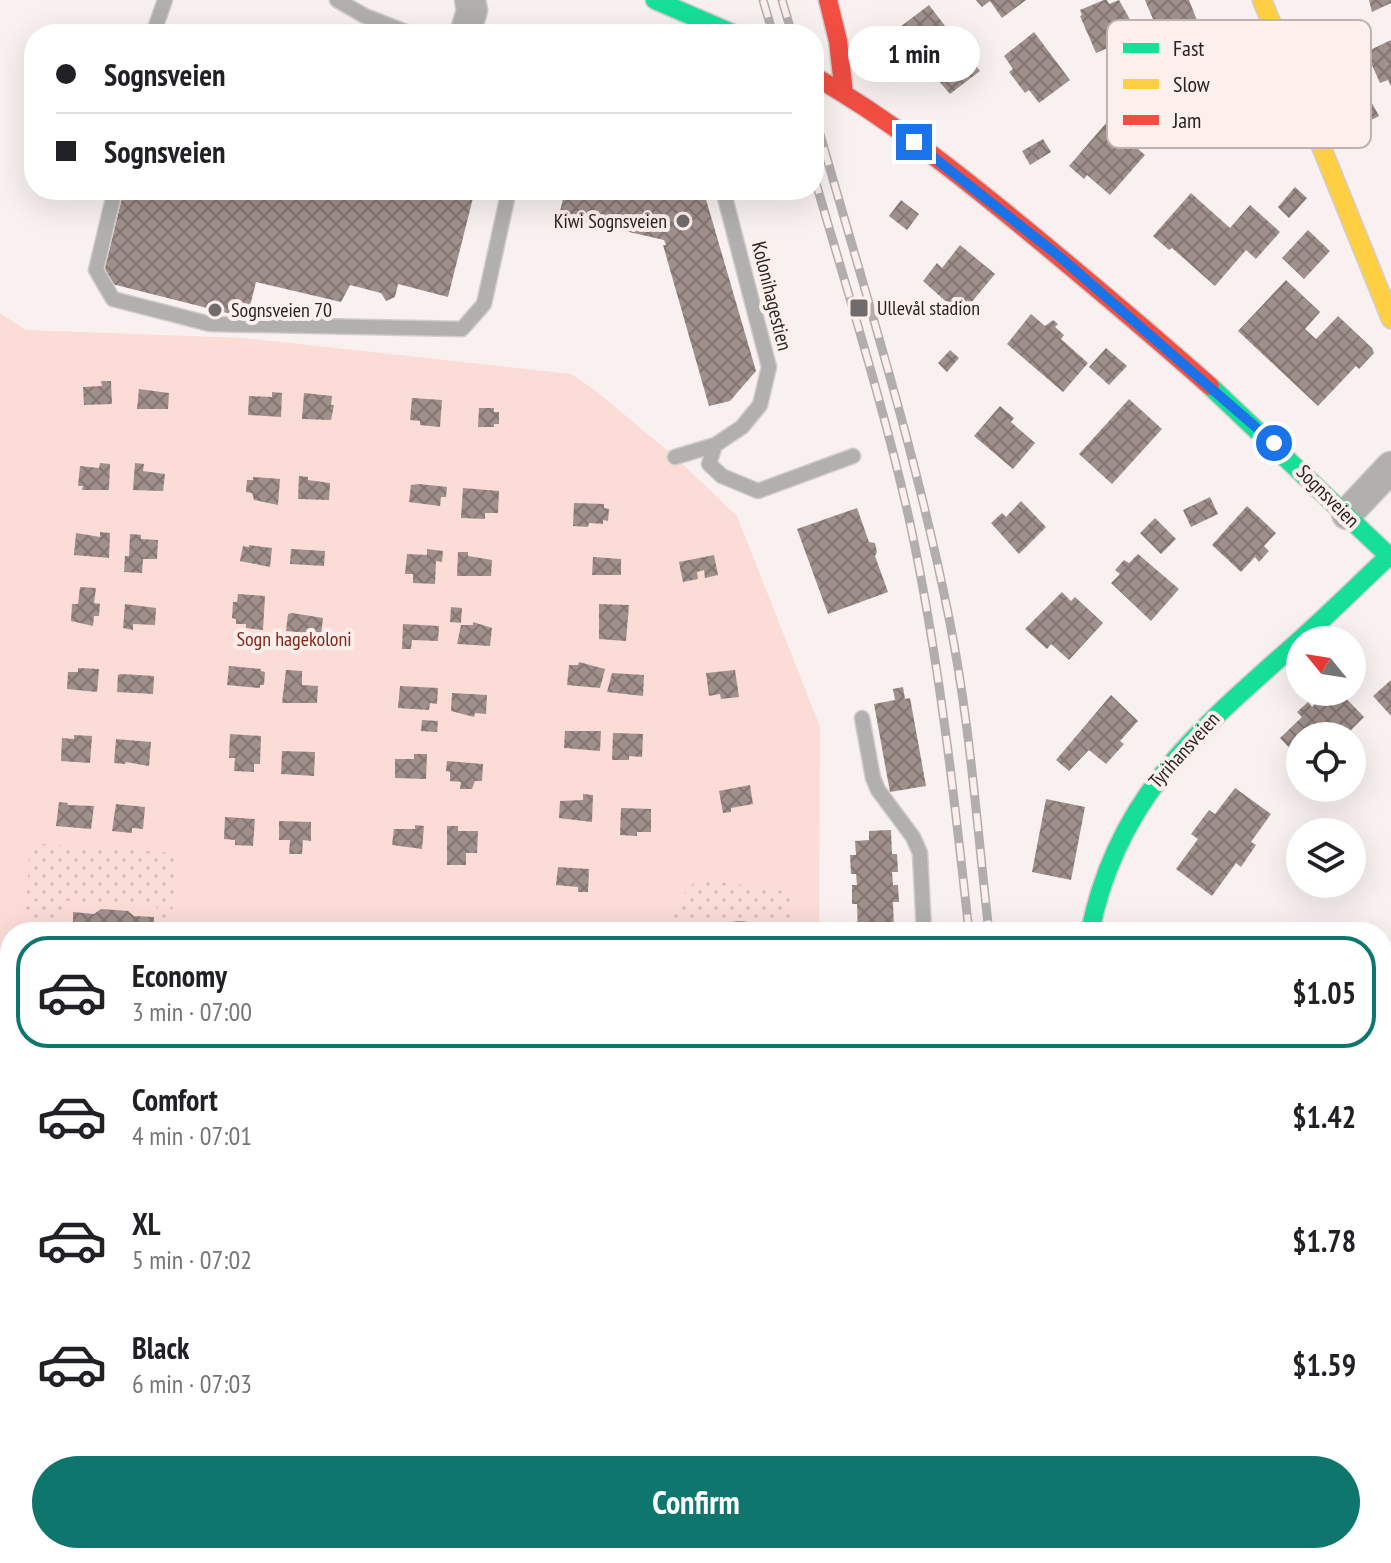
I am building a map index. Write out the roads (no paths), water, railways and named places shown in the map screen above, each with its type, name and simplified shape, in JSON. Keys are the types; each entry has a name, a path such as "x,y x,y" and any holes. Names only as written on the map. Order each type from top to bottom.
{"street":[{"path":"468,24 472,10 470,0"},
{"path":"655,0 711,24"},
{"path":"828,0 838,41 844,94"},
{"path":"1262,0 1270,20"},
{"name":"Sognsveien","path":"824,82 952,170 1060,257 1240,413 1390,557"},
{"path":"1322,148 1391,319"},
{"path":"1347,514 1391,467"},
{"name":"Tyrihansveien","path":"1093,922 1113,855 1128,821 1157,776 1214,714 1390,557"}],"lane":[{"path":"157,24 165,0"},
{"path":"337,0 385,24"},
{"path":"113,200 96,270 113,299 212,317 462,329 484,304 507,200"},
{"name":"Kolonihagestien","path":"675,457 715,445 742,427 760,405 769,367 726,200"},
{"path":"715,445 709,464 722,476 758,491 853,456"},
{"path":"862,718 878,790 913,837 920,853 923,922"}],"railway":[{"path":"763,0 770,24"},
{"path":"782,0 789,24"},
{"path":"824,148 920,490 949,618 962,696 988,922"},
{"path":"821,200 877,392 910,523 937,675 968,922"}],"place":[{"name":"Kiwi Sognsveien","path":"683,221"},
{"name":"Ullevål stadion","path":"859,308"},
{"name":"Sognsveien 70","path":"215,310"}],"park label":[{"name":"Sogn hagekoloni","path":"294,639"}]}
